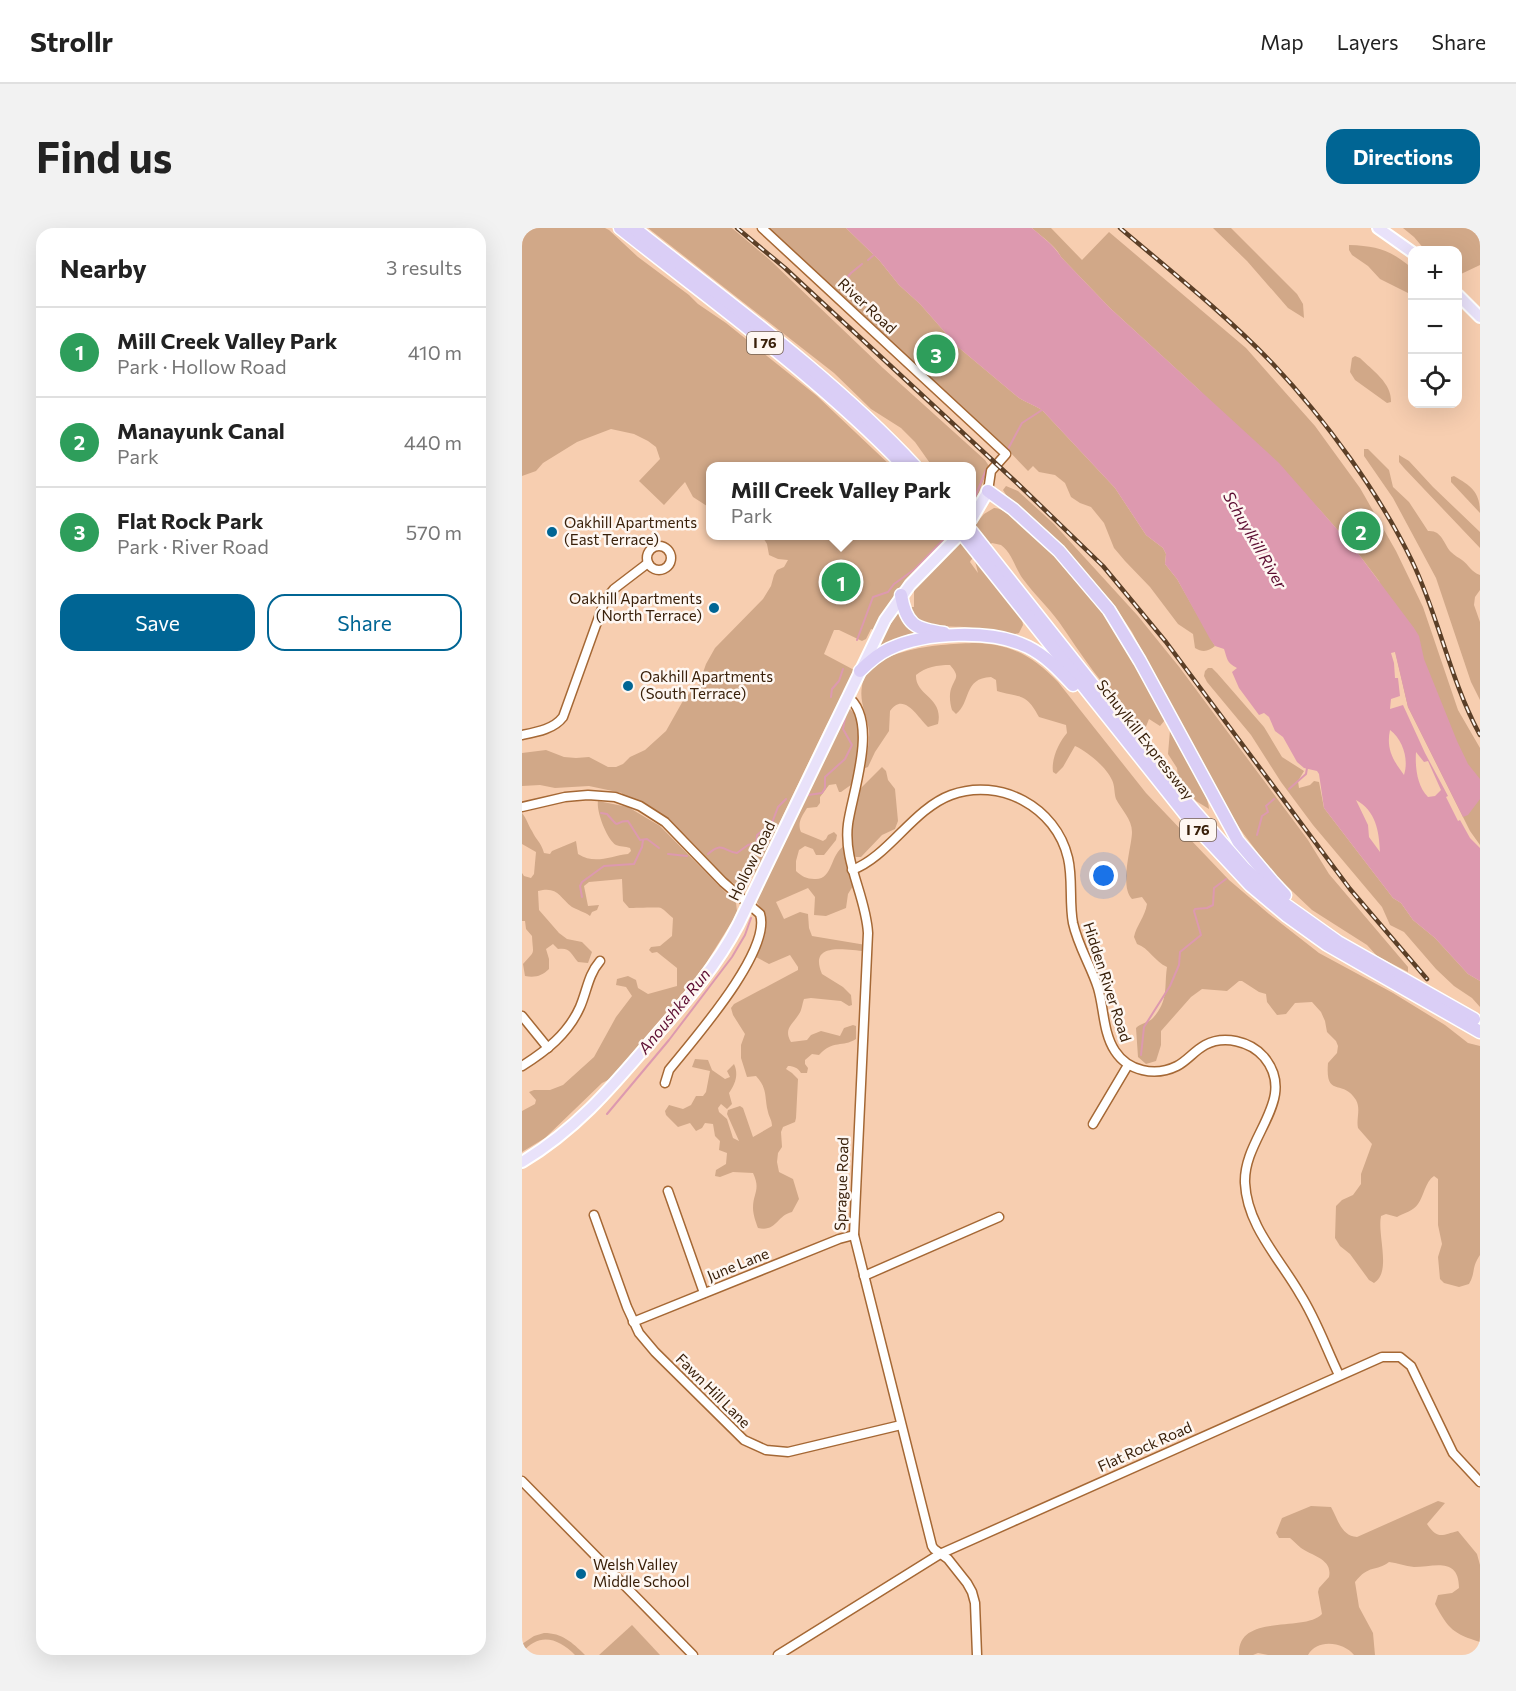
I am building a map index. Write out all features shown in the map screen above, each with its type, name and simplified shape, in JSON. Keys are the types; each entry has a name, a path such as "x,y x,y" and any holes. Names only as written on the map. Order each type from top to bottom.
{"highway":[{"name":"I 76","path":"620,228 813,381 900,462"},
{"name":"I 76","path":"634,228 824,379 911,462"},
{"path":"988,491 1045,538 1101,598 1140,660 1238,841 1272,882 1317,928"},
{"name":"Schuylkill Expressway","path":"976,539 984,554 1138,756 1217,852 1277,909 1336,951 1480,1032"},
{"name":"Schuylkill Expressway","path":"968,540 984,554 1212,833 1261,884 1317,928 1480,1023"},
{"path":"901,595 906,616 916,626 933,631 988,635 1006,639 1026,646 1045,657 1138,756"},
{"path":"860,671 879,654 899,645 964,634"}],"main road":[{"path":"1378,228 1408,249"},
{"path":"1462,299 1480,317"},
{"path":"976,515 988,491"},
{"name":"Hollow Road","path":"522,1162 549,1145 574,1125 616,1082 708,973 749,902 885,620 901,595 954,540"}],"street":[{"name":"River Road","path":"762,228 1006,454 991,471 988,491"},
{"path":"522,735 549,728 560,722 605,600 614,589 648,563"},
{"name":"Sprague Road","path":"848,696 857,707 862,735 860,769 847,830 847,847 865,910 868,933 854,1236 932,1546 948,1559 972,1592 975,1604 977,1655"},
{"name":"Hidden River Road","path":"852,870 867,862 932,805 954,794 976,790 999,792 1017,797 1036,808 1055,828 1066,851 1070,867 1071,911 1078,939 1098,989 1110,1043 1128,1065"},
{"path":"522,807 565,796 588,795 615,797 640,806 665,822 731,890 758,910 762,932 739,980 669,1070 665,1083"},
{"path":"522,1066 548,1048 572,1021 590,976 600,961"},
{"path":"522,1016 548,1048"},
{"path":"1093,1124 1128,1065 1147,1071 1162,1071 1177,1066 1204,1046 1226,1040 1251,1047 1267,1062 1274,1078 1274,1100 1247,1159 1246,1195 1264,1238 1301,1294 1339,1375"},
{"path":"668,1191 704,1293"},
{"name":"Fawn Hill Lane","path":"594,1215 633,1322 647,1344 744,1440 776,1452 796,1451 901,1425"},
{"path":"864,1276 999,1217"},
{"name":"June Lane","path":"633,1322 839,1239 854,1236"},
{"name":"Flat Rock Road","path":"778,1655 940,1554 1382,1357 1392,1356 1404,1359 1416,1374 1453,1453 1480,1482"},
{"path":"522,1481 693,1655"}],"shaded area":[{"path":"522,228 605,228 609,230 638,257 726,323 817,396 887,462 706,462 706,505 693,497 685,482 664,505 639,481 660,459 656,447 634,434 611,429 577,442 543,463 536,471 522,476"},
{"path":"648,228 732,228 770,260 883,368 985,460 989,466 976,500 976,462 929,462 915,442 901,428 871,409 834,373"},
{"path":"767,228 846,228 879,260 899,285 920,304 958,347 1019,398 1042,410 1115,488 1146,535 1163,548 1166,554 1165,564 1177,579 1215,646 1206,651 1195,648 1193,634 1178,624 1150,587 1114,548 1104,523 1091,507 1071,497 1065,483 1055,475 1039,472 1033,466 1028,471 1006,448"},
{"path":"1032,228 1051,228 1082,260 1109,232 1246,348 1315,426 1360,488 1396,551 1423,607 1458,710 1480,748 1480,845 1470,831 1408,707 1379,581 1320,510 1196,387 1110,308 1052,245"},
{"path":"1213,228 1231,228 1297,294 1303,304 1304,318 1288,308 1247,261"},
{"path":"1403,228 1480,228 1480,265 1462,274 1462,246 1422,246"},
{"path":"1349,245 1368,246 1397,257 1408,265 1408,293 1380,279 1349,250"},
{"path":"1355,356 1360,358 1385,383 1391,402 1387,403 1355,380 1350,372 1352,358"},
{"path":"1364,449 1368,449 1389,470 1393,487 1409,502 1428,531 1439,535 1451,552 1480,575 1480,590 1475,597 1474,605 1480,622 1480,700 1471,682 1436,578 1393,498 1364,456"},
{"path":"1399,455 1409,461 1480,532 1480,548 1404,468 1399,462"},
{"path":"1454,476 1473,490 1480,506 1480,513 1451,482 1451,477"},
{"path":"1006,486 1018,491 1054,524 1138,616 1180,668 1308,840 1329,874 1408,967 1408,972 1377,956 1367,945 1312,910 1273,873 1240,829 1203,767 1132,632 1112,602 1063,547 1008,498 1003,490"},
{"path":"994,508 1006,512 1022,523 1079,581 1109,618 1130,652 1165,720 1160,726 1149,719 1145,729 1139,725 1093,671 1055,616 1023,579 1008,552 1001,545 992,543 970,562 978,573 975,561 1022,619 1023,625 1019,633 1002,634 964,627 937,626 921,621 915,615 911,607 914,607 914,590 962,540 976,540 976,524 984,514"},
{"path":"764,540 947,540 899,592 866,639 862,641 839,630 834,630 824,654 856,671 826,726 756,872 746,884 735,884 728,880 687,837 659,813 622,793 589,786 555,788 540,785 522,786 522,753 546,750 564,757 589,757 608,767 616,767 645,750 666,731 684,699 699,684 715,648 763,599 777,570 784,567 788,560 769,555"},
{"path":"898,611 903,622 919,633 876,650"},
{"path":"975,643 1000,646 1021,653 1049,673 1146,793 1229,880 1269,914 1319,953 1393,993 1445,1025 1468,1043 1480,1046 1480,1255 1475,1263 1469,1284 1459,1287 1444,1283 1440,1279 1438,1257 1442,1244 1438,1225 1438,1179 1434,1176 1414,1208 1397,1217 1386,1214 1381,1216 1383,1262 1379,1278 1374,1283 1369,1280 1335,1238 1336,1206 1353,1195 1361,1184 1361,1174 1372,1144 1358,1128 1356,1100 1346,1090 1332,1085 1329,1081 1328,1063 1337,1053 1338,1046 1327,1032 1321,1012 1312,1002 1295,1003 1286,1014 1277,1015 1267,1002 1266,994 1242,981 1227,991 1202,989 1191,997 1161,1031 1161,1045 1156,1061 1146,1064 1138,1057 1136,1028 1153,1018 1162,1005 1167,967 1137,944 1134,937 1147,904 1142,897 1132,899 1128,893 1126,876 1132,827 1116,799 1114,785 1109,775 1096,760 1075,746 1063,767 1056,774 1053,772 1056,751 1067,733 1066,725 1039,717 1030,703 1022,697 997,691 996,680 991,677 982,678 972,686 964,704 956,714 950,702 951,689 956,677 955,672 950,665 936,666 916,675 920,688 937,708 938,724 928,727 906,705 895,706 890,711 889,731 868,767 865,768 869,731 861,692 867,673 878,663 910,650"},
{"path":"1208,668 1212,668 1217,673 1264,727 1282,757 1304,771 1298,781 1299,788 1310,785 1314,781 1319,782 1324,808 1393,898 1401,903 1413,920 1435,938 1468,974 1480,981 1480,1007 1436,969 1404,932 1390,925 1382,907 1313,825 1281,782 1251,735 1207,682 1204,676"},
{"path":"849,708 855,715 860,733 855,782 841,792 836,784 829,785 820,797 817,807 807,808 800,823 801,832 823,841 834,832 837,835 836,840 824,855 816,855 813,849 805,846 799,850 796,861 796,871 804,877 820,878 828,872 839,850 844,846 853,886 848,894 846,908 826,916 814,915 815,897 808,888 776,902 784,919 800,912 808,914 812,936 866,945 865,951 839,949 824,952 820,956 822,974 851,995 852,1005 849,1006 841,1001 804,999 800,1012 788,1030 791,1042 807,1040 811,1035 821,1031 840,1036 844,1028 853,1025 856,1026 856,1039 829,1047 819,1055 812,1054 805,1060 807,1073 801,1073 792,1066 786,1069 798,1079 796,1118 795,1122 783,1127 782,1147 778,1153 777,1162 779,1172 793,1179 799,1199 792,1212 773,1226 758,1228 753,1210 757,1188 753,1173 733,1172 720,1177 715,1176 716,1170 726,1164 727,1153 719,1150 720,1141 715,1136 713,1124 705,1123 696,1131 690,1123 678,1127 665,1111 669,1105 683,1109 691,1105 696,1096 703,1096 706,1092 710,1071 692,1067 695,1059 708,1060 712,1070 725,1079 730,1077 727,1071 734,1064 736,1079 729,1093 732,1104 727,1109 721,1104 718,1108 727,1119 733,1138 739,1141 727,1114 728,1110 740,1106 743,1108 753,1137 772,1126 762,1085 756,1076 747,1077 741,1058 741,1045 745,1034 731,1008 734,1004 798,970 790,955 769,964 756,957 764,939 766,916 756,901"},
{"path":"1170,730 1199,782 1209,809 1196,801 1178,776 1177,768 1168,754"},
{"path":"882,767 895,789 898,821 895,829 882,835 861,857 856,857 852,854 851,835 858,794 860,789"},
{"path":"598,801 628,807 660,826 736,903 737,911 700,973 610,1079 602,1083 545,1138 522,1152 522,1111 535,1104 536,1100 529,1092 550,1090 563,1085 594,1057 616,1017 632,996 626,987 616,985 617,979 628,976 636,980 638,988 648,994 677,986 677,968 657,952 652,953 649,950 651,947 660,946 672,936 673,918 661,908 629,908 623,901 622,879 589,882 584,886 588,906 599,905 590,916 572,907 554,891 538,891 539,910 559,933 567,939 582,942 592,952 588,963 578,962 568,950 558,949 553,944 546,949 549,969 538,976 525,976 523,964 533,950 532,936 526,929 525,921 522,921 522,873 531,878 534,874 536,852 522,844 522,813 544,853 550,854 576,841 578,854 590,859 628,854 631,851 630,848 616,845 606,832 600,818"},
{"path":"1438,1501 1445,1503 1427,1524 1434,1532 1441,1535 1458,1531 1477,1554 1480,1565 1480,1642 1458,1633 1448,1625 1435,1604 1438,1595 1452,1593 1459,1588 1455,1571 1450,1567 1437,1565 1414,1567 1389,1562 1368,1570 1355,1582 1359,1607 1373,1633 1375,1655 1354,1655 1344,1647 1324,1644 1312,1650 1308,1655 1258,1653 1239,1655 1241,1642 1249,1633 1260,1628 1313,1619 1322,1614 1318,1592 1329,1577 1328,1566 1290,1538 1279,1538 1276,1533 1282,1518 1311,1506 1331,1507 1347,1534 1357,1537"},
{"path":"632,1625 660,1655 599,1655"},
{"path":"544,1633 566,1639 585,1655 575,1655 555,1641 548,1640 535,1642 522,1653 522,1644"}],"water":[{"name":"Schuylkill River","path":"846,228 1032,228 1052,245 1110,308 1279,463 1357,552 1419,636 1424,659 1457,741 1468,764 1480,779 1480,799 1468,815 1463,817 1408,707 1395,652 1391,653 1400,696 1391,699 1390,709 1403,705 1458,821 1460,820 1470,838 1480,848 1480,981 1468,974 1435,938 1413,920 1401,903 1393,898 1324,808 1319,774 1317,771 1304,768 1297,762 1283,737 1275,731 1269,717 1264,713 1259,715 1239,688 1232,672 1237,668 1229,662 1224,649 1215,646 1210,639 1177,579 1165,564 1166,554 1163,548 1146,535 1115,488 1042,410 1019,398 958,347 920,304 899,285 879,260","holes":["1390,730 1395,734 1404,750 1406,763 1404,775 1391,754","1416,752 1424,762 1428,761 1441,790 1435,796 1428,797 1424,793 1416,770","1356,800 1368,810 1375,822 1380,852 1369,837 1368,825"]}],"waterway":[{"path":"868,260 875,254"},
{"path":"841,285 862,264"},
{"path":"1008,449 1022,423 1042,410"},
{"path":"976,495 986,470"},
{"path":"857,640 873,597 888,592 943,540"},
{"path":"831,697 832,689 839,681 843,669"},
{"path":"808,795 822,793 825,788 825,777 845,759 852,745 843,729 845,718"},
{"path":"1289,789 1306,774 1307,768"},
{"path":"744,880 750,858 756,847 757,835 772,823 778,807 786,799"},
{"path":"1257,835 1262,816 1268,812 1266,806 1274,799"},
{"path":"601,813 607,814 616,824 628,821 640,840 647,839 659,848"},
{"path":"582,897 580,886 582,882 604,866 634,864 643,840"},
{"path":"708,854 720,847 737,853 755,843"},
{"path":"668,854 687,856"},
{"path":"1141,1055 1144,1027 1170,986 1179,965 1180,952 1201,935 1194,911 1213,905 1214,888 1226,879"},
{"name":"Anoushka Run","path":"607,1114 669,1040 732,957 745,935 751,918"}],"railway":[{"path":"737,228 785,268 1103,566 1166,642 1350,889 1427,979"},
{"path":"1120,228 1237,328 1293,385 1350,458 1384,509 1412,561 1461,692 1480,735"}],"place":[{"name":"Flat Rock Park","path":"936,354"},
{"name":"Manayunk Canal","path":"1361,531"},
{"name":"Oakhill Apartments (East Terrace)","path":"552,532"},
{"name":"Mill Creek Valley Park","path":"841,582"},
{"name":"Oakhill Apartments (North Terrace)","path":"714,608"},
{"name":"Oakhill Apartments (South Terrace)","path":"628,686"},
{"name":"Welsh Valley Middle School","path":"581,1574"}]}
